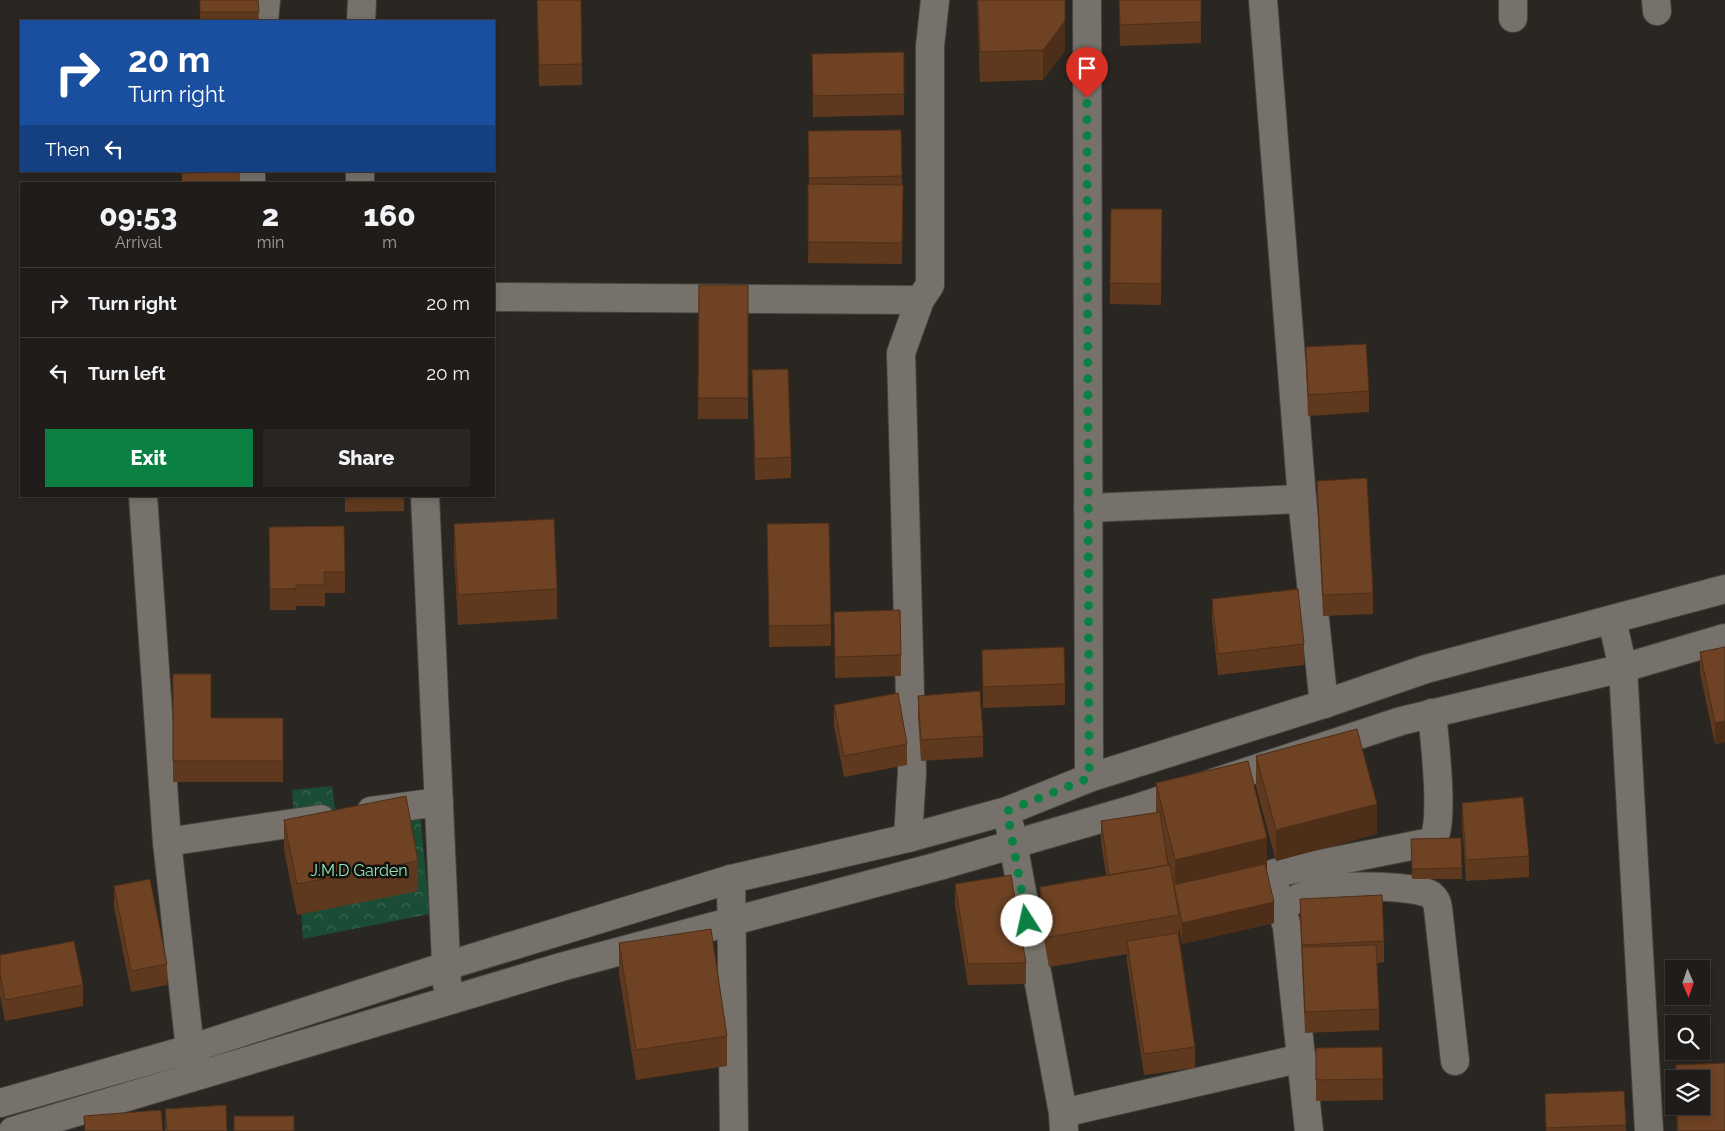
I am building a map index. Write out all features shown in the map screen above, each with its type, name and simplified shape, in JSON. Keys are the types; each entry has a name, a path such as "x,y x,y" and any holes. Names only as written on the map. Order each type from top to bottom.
{"street":[{"path":"264,20 266,0"},
{"path":"361,20 362,0"},
{"path":"908,838 912,772 901,353 920,300 930,284 930,46 935,0"},
{"path":"1087,0 1089,778"},
{"path":"1263,0 1302,500 1324,704"},
{"path":"495,297 920,300"},
{"path":"143,497 167,842 190,1049 196,1075"},
{"path":"425,497 448,1001"},
{"path":"1088,508 1302,500"},
{"path":"0,1103 190,1049 446,966 731,879 908,838 1007,811 1089,778 1324,704 1426,669 1725,588"},
{"path":"1612,620 1622,668 1649,1131"},
{"path":"13,1131 561,967 732,922 1134,809 1402,721 1622,668 1725,638"},
{"path":"1309,1131 1287,927 1273,881 1275,873 1434,840 1439,816 1432,713"},
{"path":"167,842 439,802"},
{"path":"1007,811 1063,1122 1302,1058"},
{"path":"731,879 734,1131"},
{"path":"1281,906 1323,890 1346,886 1415,890 1432,896 1437,901 1438,908 1455,1061"}],"green space":[{"name":"J.M.D Garden","path":"332,786 336,814 419,804 430,914 303,939 292,790"}],"building":[{"path":"200,0 258,0 259,12 200,12"},
{"path":"537,0 581,0 582,64 539,65"},
{"path":"978,0 1065,0 1065,21 1043,50 980,52"},
{"path":"1119,0 1201,0 1201,22 1120,25"},
{"path":"904,52 904,94 813,96 812,54"},
{"path":"901,130 902,176 809,178 808,131"},
{"path":"239,172 239,182 182,182 182,173"},
{"path":"808,184 903,185 902,243 808,242"},
{"path":"1111,209 1162,209 1161,284 1110,283"},
{"path":"699,285 748,285 748,398 698,398"},
{"path":"1366,344 1369,391 1308,395 1306,347"},
{"path":"788,369 791,457 755,459 752,370"},
{"path":"1367,478 1373,593 1323,595 1317,481"},
{"path":"554,519 557,589 458,595 454,524"},
{"path":"829,523 831,625 769,626 767,524"},
{"path":"344,526 345,572 324,572 325,585 296,585 296,589 270,589 269,527"},
{"path":"1298,589 1304,644 1218,654 1212,599"},
{"path":"900,610 901,655 835,657 834,612"},
{"path":"1064,647 1065,684 983,687 982,650"},
{"path":"1725,647 1725,721 1715,723 1700,652"},
{"path":"173,674 211,674 211,718 283,718 283,761 173,761"},
{"path":"980,691 983,736 921,740 918,696"},
{"path":"898,693 907,744 844,756 834,705"},
{"path":"1357,729 1377,804 1276,830 1256,756"},
{"path":"1248,761 1267,838 1175,860 1156,783"},
{"path":"406,796 418,861 297,884 284,820"},
{"path":"1523,797 1529,856 1466,860 1462,803"},
{"path":"1160,812 1168,865 1109,875 1101,821"},
{"path":"1461,838 1462,868 1412,869 1411,839"},
{"path":"1265,864 1274,902 1182,923 1174,885"},
{"path":"1170,865 1179,915 1049,937 1040,887"},
{"path":"1011,875 1026,963 968,964 955,884"},
{"path":"150,879 167,964 131,971 114,886"},
{"path":"1382,895 1384,941 1302,945 1300,899"},
{"path":"711,929 727,1036 636,1050 619,943"},
{"path":"1178,933 1195,1047 1144,1054 1127,941"},
{"path":"74,941 83,985 5,1000 0,974 0,955"},
{"path":"1376,945 1379,1009 1305,1012 1302,947"},
{"path":"1382,1047 1383,1079 1316,1080 1316,1048"},
{"path":"1725,1063 1725,1131 1678,1131 1677,1115 1710,1115 1710,1070 1676,1070 1676,1065"},
{"path":"1624,1091 1626,1125 1546,1128 1545,1094"},
{"path":"226,1105 227,1131 167,1131 165,1109"},
{"path":"161,1110 163,1131 85,1131 84,1116"},
{"path":"234,1116 294,1116 294,1131 234,1131"}],"route":[{"path":"1027,921 1007,811 1089,778 1087,98"}]}
